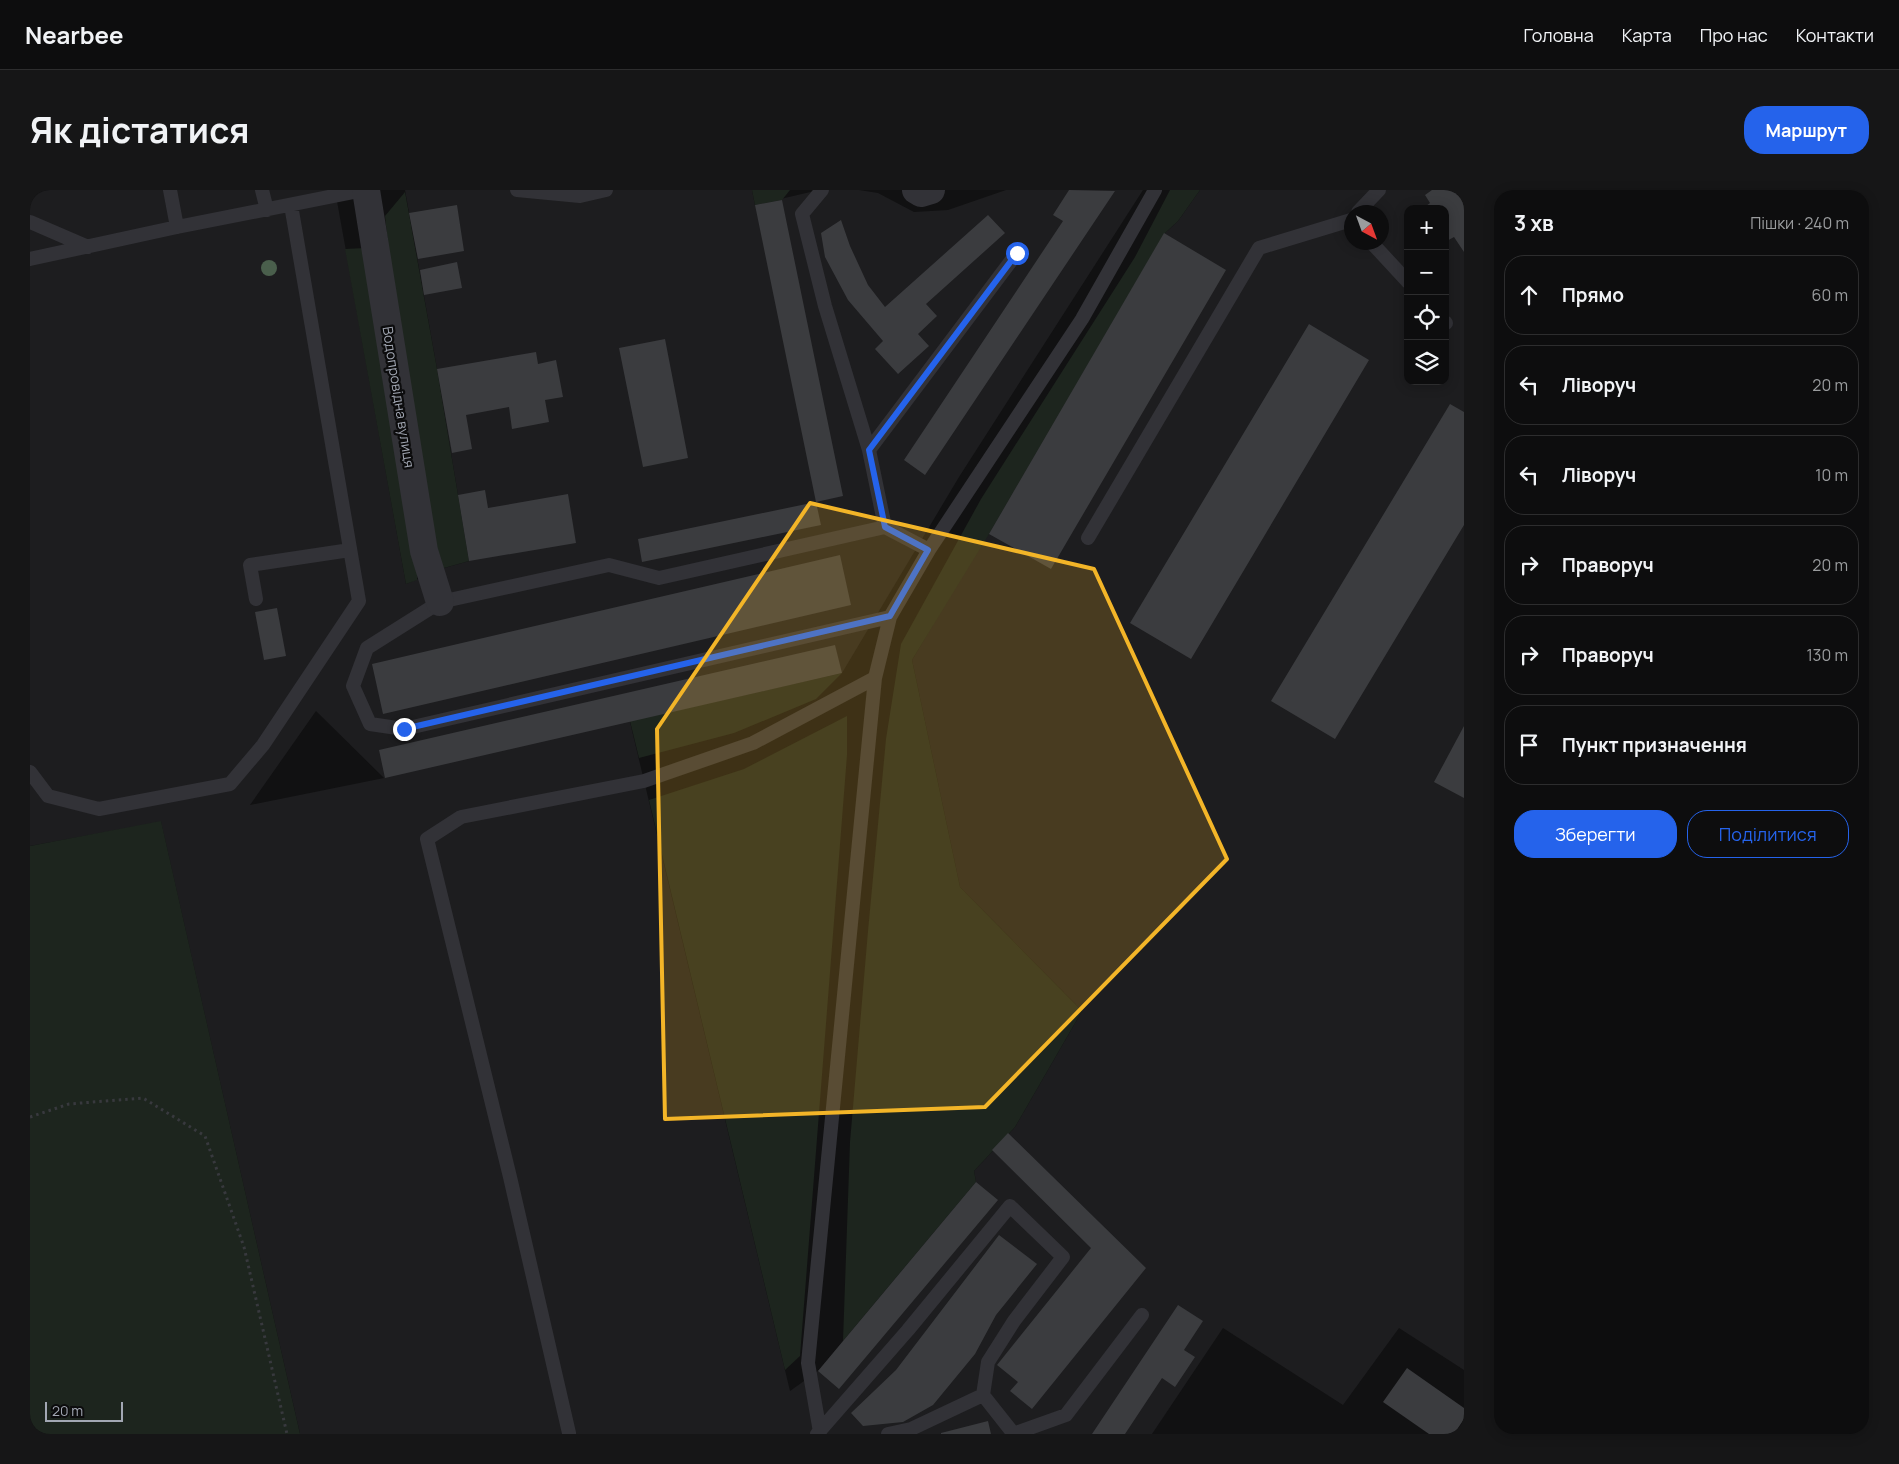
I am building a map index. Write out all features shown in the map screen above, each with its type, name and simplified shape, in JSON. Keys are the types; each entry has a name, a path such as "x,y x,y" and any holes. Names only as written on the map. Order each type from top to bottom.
{"street":[{"name":"Водопровідна вулиця","path":"365,190 424,551 440,602"},
{"path":"916,190 920,193 931,190"}],"lane":[{"path":"170,190 177,227"},
{"path":"262,190 267,210"},
{"path":"30,259 177,227 365,190"},
{"path":"517,190 580,196 606,190"},
{"path":"822,190 802,214 825,306 869,450 885,527"},
{"path":"820,1433 808,1363 874,678 890,616 928,550 1082,319 1156,190"},
{"path":"1365,205 1379,190"},
{"path":"30,772 48,796 99,810 230,784 263,745 359,601 291,205"},
{"path":"1088,538 1259,248 1344,221"},
{"path":"30,222 88,247"},
{"path":"1378,250 1404,278"},
{"path":"869,450 1017,253"},
{"path":"890,616 404,729 370,724 353,686 367,648 440,602 609,565 660,578 885,527 928,550"},
{"path":"256,599 250,565 350,550"},
{"path":"569,1433 510,1177 427,840 461,816 644,781 753,743 874,678"},
{"path":"820,1433 1010,1206 1063,1257 1014,1321 988,1362 983,1395 1013,1433 1066,1415 1142,1315"},
{"path":"888,1434 911,1429 983,1395"}],"path":[{"path":"30,1117 69,1104 143,1098 205,1136 244,1247 287,1434"}],"highlighted area":[{"path":"810,503 1094,569 1227,859 985,1107 665,1119 657,729"}],"shaded area":[{"path":"30,190 335,190 406,584 444,568 469,561 405,190 752,190 755,205 819,190 859,190 878,193 914,212 948,210 1006,190 1143,190 959,477 842,673 630,722 790,1391 818,1371 976,1182 974,1171 1015,1127 1082,1011 960,887 912,660 1164,234 1178,221 1200,190 1464,190 1464,1370 1399,1328 1343,1405 1223,1328 1152,1434 300,1434 161,822 30,846","holes":["316,711 384,778 250,805"]},
{"path":"752,190 790,190 782,200 755,205"},
{"path":"1170,190 1200,190 1178,221 1164,234 989,534 912,660 960,887 1082,1011 1015,1127 974,1171 976,1182 843,1341 850,1142 886,739 901,644 981,499 1135,257"},
{"path":"405,192 469,561 444,568 436,560 396,318 385,216"},
{"path":"365,248 419,564 417,580 406,584 345,249"},
{"path":"842,673 816,699 734,733 639,758 630,721"},
{"path":"847,716 847,755 800,1356 785,1370 649,800 744,769"},
{"path":"161,821 300,1434 30,1434 30,846"}],"building":[{"path":"1069,190 1115,191 925,475 904,460 1063,221 1053,215"},
{"path":"1432,190 1464,190 1464,252 1454,237 1449,240 1449,205 1427,205 1430,203 1425,195"},
{"path":"782,200 843,496 816,502 755,205"},
{"path":"457,205 464,251 418,259 409,213"},
{"path":"988,215 1005,233 926,304 937,316 918,334 929,346 898,374 875,349 883,341 848,300 825,257 821,233 841,220 850,246 868,285 885,307"},
{"path":"1164,233 1226,270 1051,569 989,534"},
{"path":"457,262 462,288 424,295 420,270"},
{"path":"1309,324 1369,360 1191,659 1130,623"},
{"path":"665,339 688,458 643,467 619,348"},
{"path":"536,352 538,364 556,360 563,397 545,400 549,422 512,429 509,407 466,415 472,449 452,453 437,369"},
{"path":"1450,404 1464,412 1464,525 1335,739 1271,701"},
{"path":"485,490 488,508 568,494 576,543 469,561 458,495"},
{"path":"816,502 821,525 642,562 638,539"},
{"path":"840,555 851,605 383,714 372,664"},
{"path":"277,608 286,656 264,660 255,612"},
{"path":"835,645 842,673 385,778 379,750"},
{"path":"1464,726 1464,798 1434,782"},
{"path":"1008,1133 1146,1268 1032,1409 1010,1391 1018,1382 997,1365 1091,1248 992,1150"},
{"path":"976,1182 998,1200 839,1389 818,1371"},
{"path":"999,1235 1037,1264 996,1315 975,1354 933,1405 903,1422 863,1426 851,1413 896,1370"},
{"path":"1178,1305 1203,1321 1184,1350 1195,1357 1175,1387 1162,1378 1125,1434 1092,1434"},
{"path":"1407,1368 1464,1408 1464,1419 1454,1434 1429,1434 1383,1402"},
{"path":"988,1421 991,1434 941,1434 941,1433"}],"route":[{"path":"404,729 890,616 928,550 885,527 869,450 1017,253"}]}
